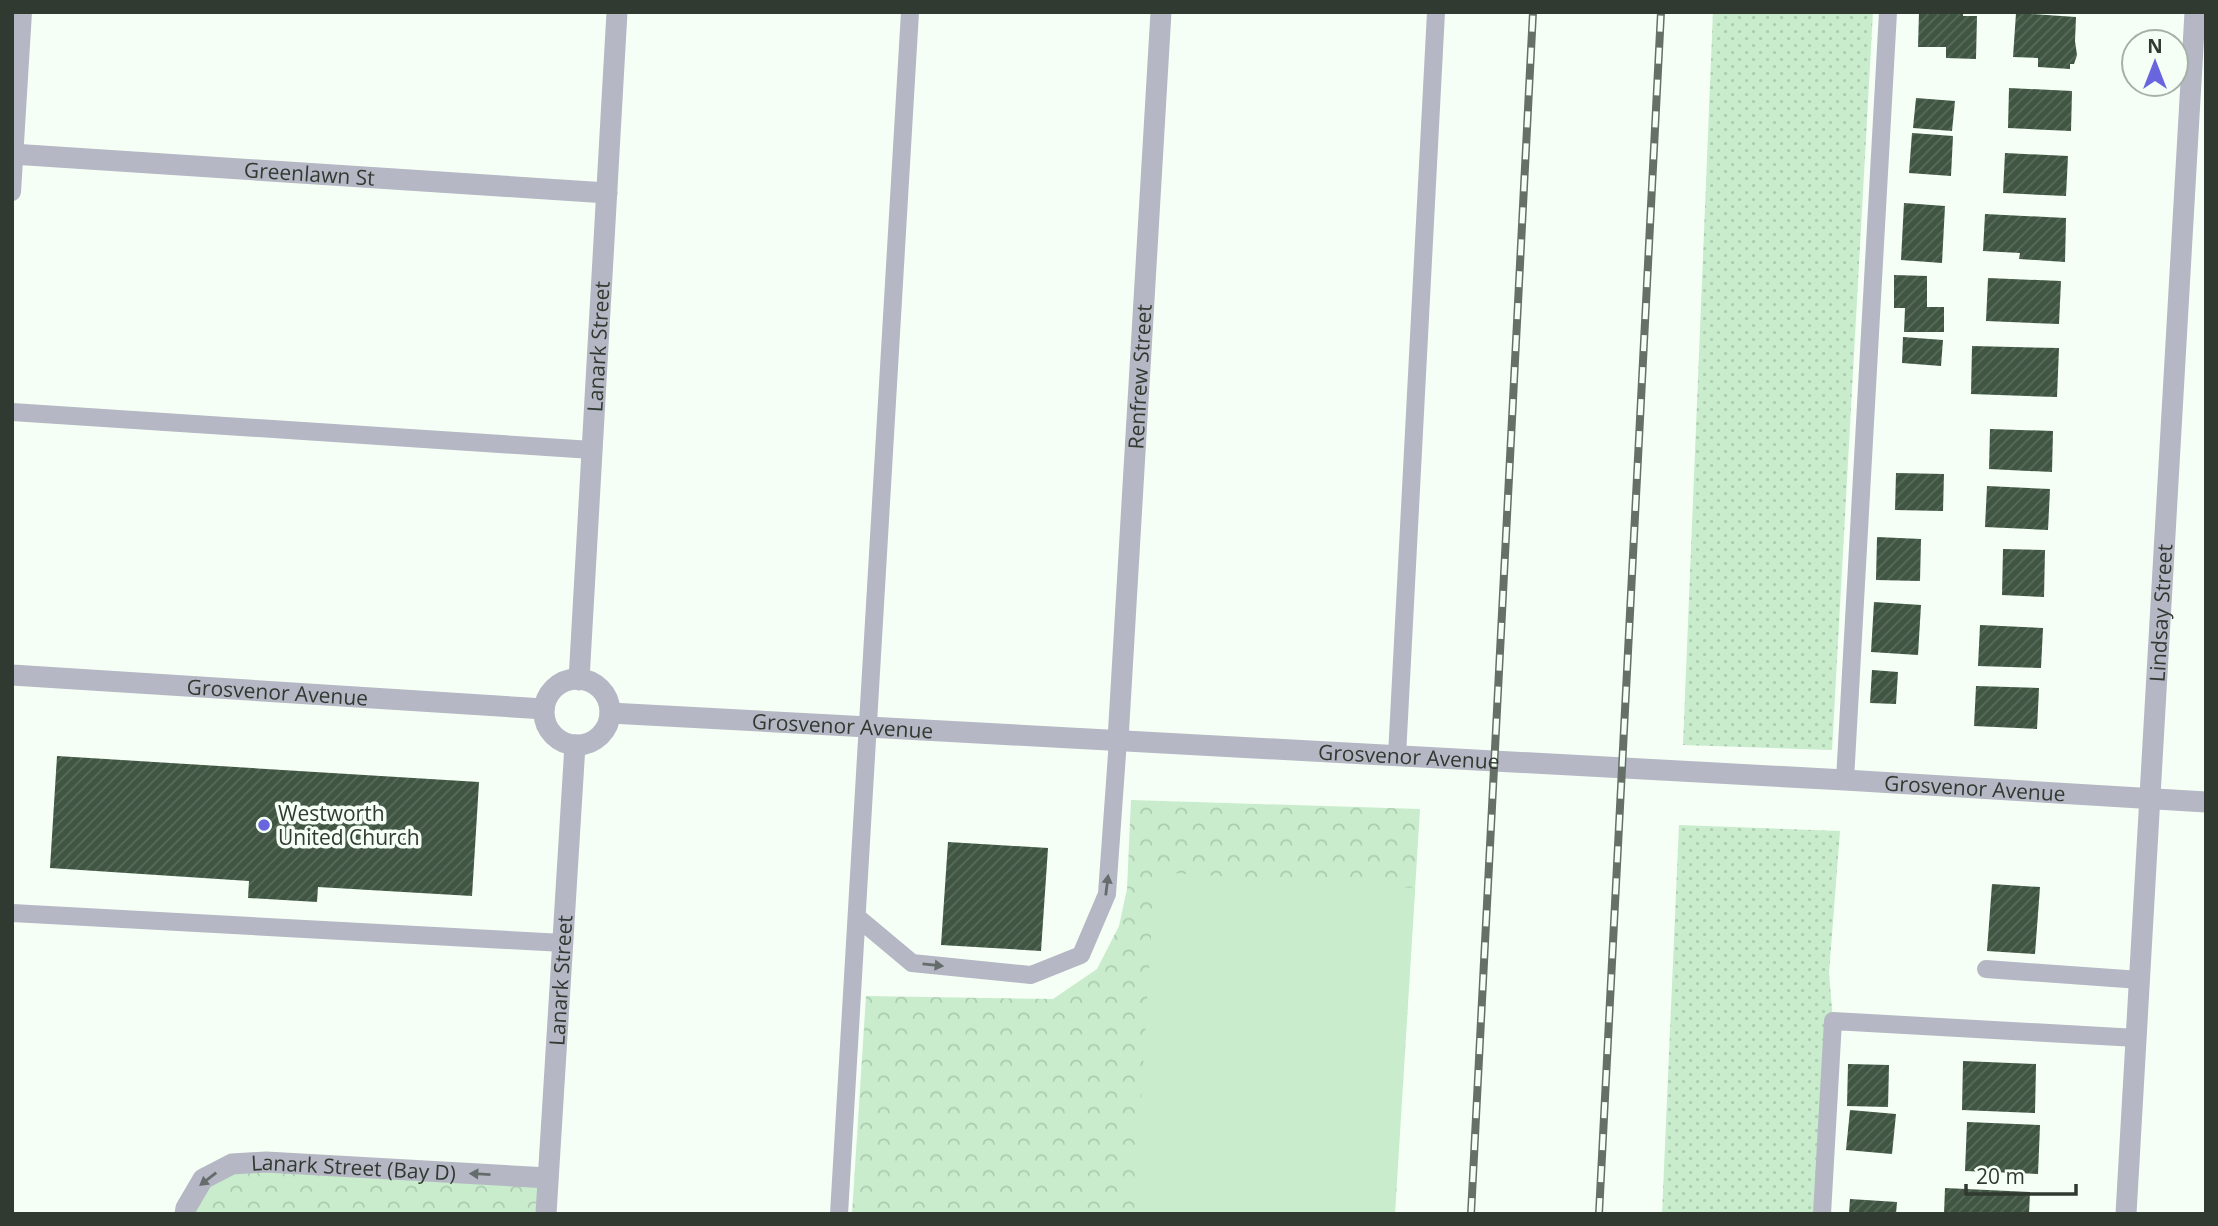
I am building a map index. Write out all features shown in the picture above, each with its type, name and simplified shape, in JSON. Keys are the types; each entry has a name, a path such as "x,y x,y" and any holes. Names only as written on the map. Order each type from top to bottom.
{"street":[{"name":"Lanark Street","path":"579,680 617,12"},
{"name":"Renfrew Street","path":"1118,740 1161,12"},
{"name":"Lindsay Street","path":"2126,1214 2195,12"},
{"name":"Greenlawn St","path":"13,154 607,194"},
{"name":"Grosvenor Avenue","path":"12,675 544,709"},
{"path":"568,680 579,680 597,686 604,694 610,713 608,723 595,740 575,745 565,743 548,730 544,709 552,691 568,680"},
{"name":"Grosvenor Avenue","path":"610,713 2206,802"},
{"name":"Lanark Street","path":"546,1214 575,745"},
{"name":"Lanark Street (Bay D)","path":"185,1214 203,1179 232,1164 267,1162 548,1178"}],"lane":[{"path":"12,192 23,12"},
{"path":"839,1214 910,12"},
{"path":"1397,756 1436,12"},
{"path":"1845,780 1888,12"},
{"path":"12,412 592,450"},
{"path":"857,917 912,963 1031,975 1081,956 1107,894 1118,740"},
{"path":"12,913 562,943"},
{"path":"1986,970 2140,981"},
{"path":"1822,1214 1833,1021 2137,1038"}],"green space":[{"path":"1713,12 1873,12 1832,750 1683,745"},
{"path":"1131,800 1420,809 1395,1214 852,1214 866,996 1053,999 1097,969 1119,926 1127,889"},
{"path":"1679,825 1840,831 1829,973 1833,1021 1822,1214 1662,1214"},
{"path":"1155,872 1415,888 1394,1214 1134,1214"},
{"path":"232,1164 548,1178 546,1214 185,1214 186,1208"}],"building":[{"path":"1919,12 1963,12 1963,16 1977,16 1976,59 1946,58 1946,47 1918,47"},
{"path":"2016,13 2076,17 2077,55 2074,64 2070,64 2070,69 2038,67 2038,58 2013,57"},
{"path":"2009,88 2072,91 2071,131 2008,128"},
{"path":"1916,98 1955,101 1952,131 1913,128"},
{"path":"1912,133 1953,136 1951,176 1909,173"},
{"path":"2005,153 2068,156 2066,196 2003,193"},
{"path":"1904,203 1945,206 1942,263 1901,260"},
{"path":"1985,214 2066,218 2065,262 2019,259 2020,253 1983,251"},
{"path":"1894,275 1927,276 1927,307 1944,307 1944,332 1904,332 1905,308 1894,308"},
{"path":"1988,278 2061,281 2059,324 1986,321"},
{"path":"1903,337 1943,340 1941,366 1902,363"},
{"path":"1972,346 2059,348 2057,397 1971,394"},
{"path":"1990,429 2053,431 2052,472 1989,469"},
{"path":"1896,473 1944,474 1943,511 1895,510"},
{"path":"1987,486 2050,489 2048,530 1985,527"},
{"path":"1877,537 1921,539 1920,581 1876,580"},
{"path":"2003,549 2045,550 2044,597 2002,595"},
{"path":"1874,602 1921,605 1918,655 1871,652"},
{"path":"1980,625 2043,628 2041,668 1978,666"},
{"path":"1872,670 1898,672 1896,704 1870,703"},
{"path":"1976,686 2039,688 2037,729 1974,726"},
{"name":"Westworth United Church","path":"57,756 479,782 472,896 318,887 317,902 248,898 249,881 50,868"},
{"path":"948,842 1048,848 1041,951 941,945"},
{"path":"1992,884 2040,887 2035,954 1987,951"},
{"path":"1963,1061 2036,1064 2035,1113 1962,1110"},
{"path":"1848,1064 1889,1065 1888,1107 1847,1106"},
{"path":"1850,1110 1896,1114 1892,1154 1846,1150"},
{"path":"1967,1122 2040,1125 2038,1174 1965,1171"},
{"path":"1945,1188 2030,1192 2029,1214 1944,1214"},
{"path":"1850,1199 1897,1202 1896,1214 1849,1214"}],"railway":[{"path":"1471,1214 1533,12"},
{"path":"1599,1214 1661,12"}],"place":[{"name":"Westworth United Church","path":"264,825"}]}
